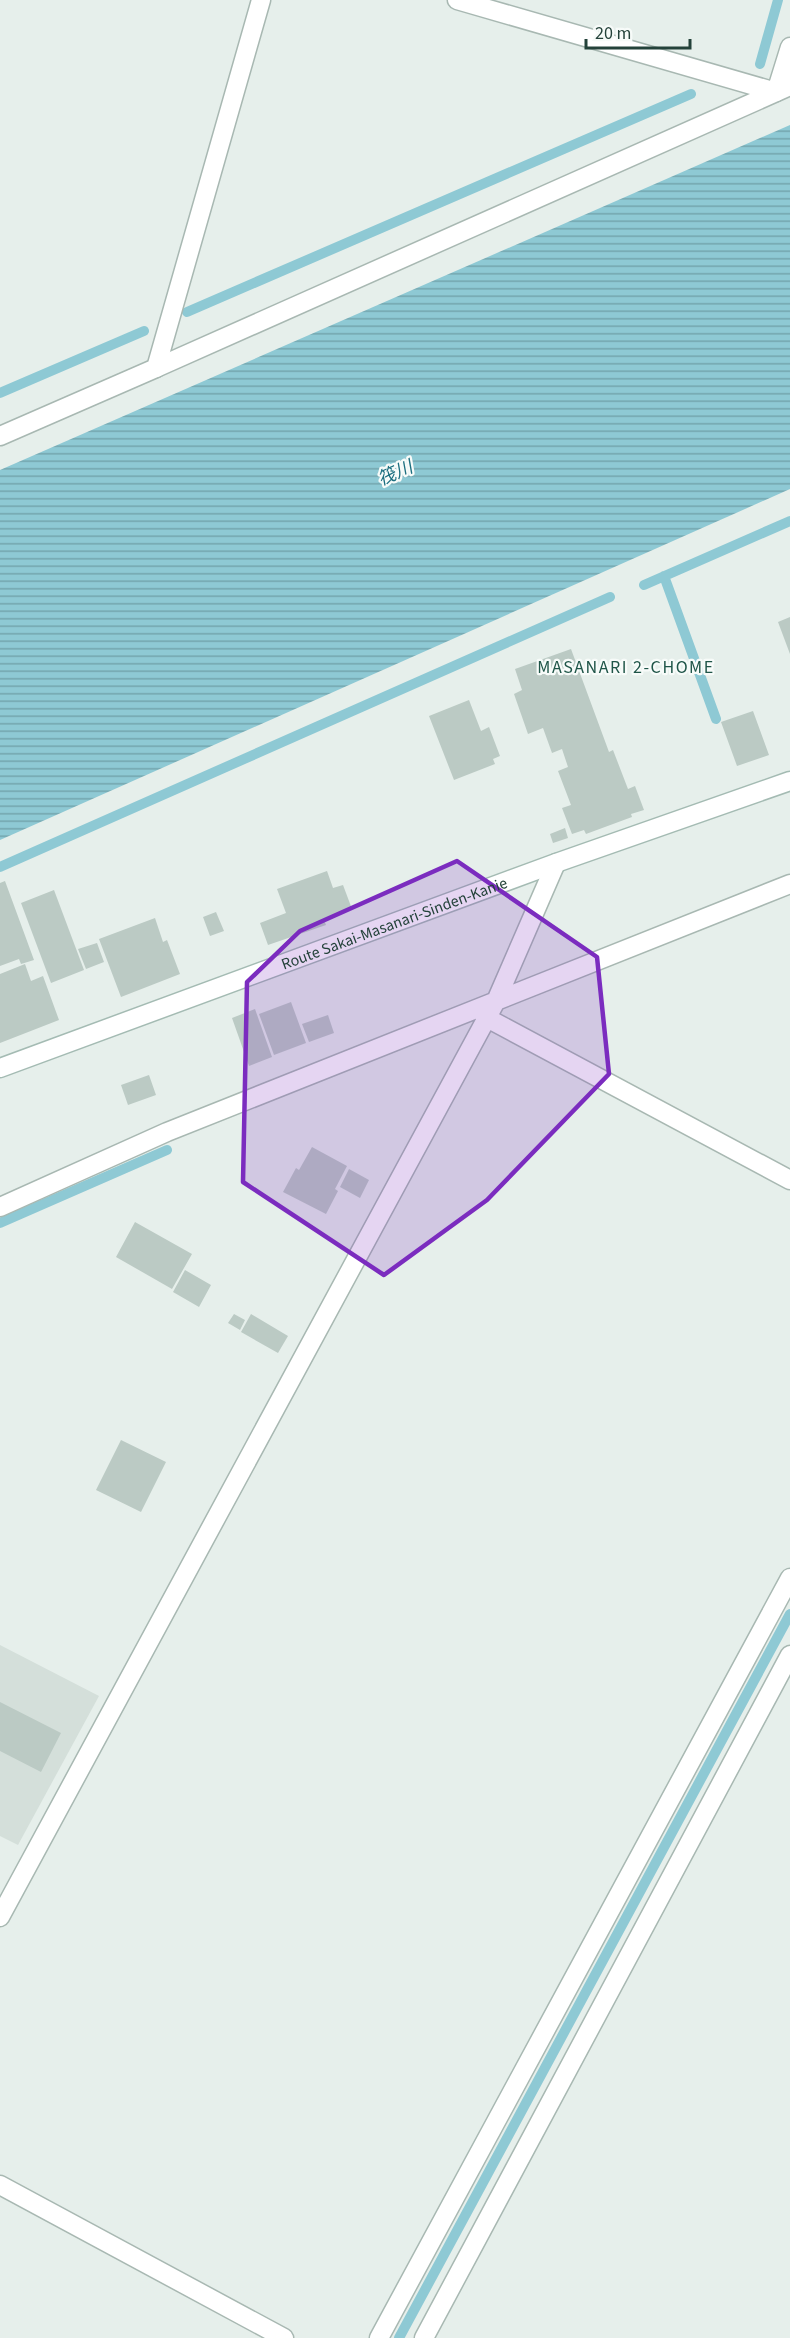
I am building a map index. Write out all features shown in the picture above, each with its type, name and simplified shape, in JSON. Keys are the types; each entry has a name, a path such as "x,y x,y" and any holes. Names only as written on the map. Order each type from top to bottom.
{"street":[{"path":"156,368 261,0"},
{"path":"458,0 783,89"},
{"path":"783,89 790,47"},
{"path":"0,436 783,89"},
{"name":"Route Sakai-Masanari-Sinden-Kanie","path":"0,1068 556,863 790,781"},
{"path":"0,1917 496,1001 556,863"},
{"path":"0,1207 167,1132 790,884"},
{"path":"487,1018 790,1180"},
{"path":"379,2338 790,1578"},
{"path":"424,2338 790,1655"},
{"path":"0,2185 284,2338"}],"highlighted area":[{"path":"457,861 597,957 609,1074 487,1200 384,1275 243,1182 247,982 300,931"}],"shaded area":[{"path":"0,1645 99,1696 18,1845 0,1836"}],"water":[{"name":"筏川","path":"790,125 790,489 0,840 0,470"}],"building":[{"path":"790,617 790,654 778,622"},
{"path":"571,649 609,752 613,750 628,789 635,786 644,810 631,814 632,817 586,834 584,830 572,834 562,808 571,805 558,771 568,767 562,749 552,753 543,728 528,734 514,694 522,690 515,669"},
{"path":"469,700 481,731 489,727 500,756 493,759 495,764 454,780 429,716"},
{"path":"753,711 769,755 737,766 721,722"},
{"path":"565,828 568,838 553,843 550,834"},
{"path":"327,871 333,888 343,885 352,909 324,920 326,925 268,945 260,923 286,913 277,889"},
{"path":"5,881 34,960 21,964 19,959 0,966 0,883"},
{"path":"54,890 84,970 51,983 21,903"},
{"path":"216,912 224,931 210,936 203,917"},
{"path":"155,918 163,942 167,940 180,974 121,997 99,939"},
{"path":"97,943 104,962 86,969 78,949"},
{"path":"25,964 31,981 43,976 59,1020 0,1043 0,974"},
{"path":"291,1002 306,1043 274,1055 259,1014"},
{"path":"255,1009 272,1057 249,1066 232,1018"},
{"path":"328,1015 334,1033 309,1042 302,1024"},
{"path":"149,1075 156,1095 128,1105 121,1085"},
{"path":"312,1147 347,1166 326,1214 283,1192 296,1168 299,1170"},
{"path":"349,1169 369,1180 360,1198 340,1187"},
{"path":"135,1222 192,1254 172,1289 116,1257"},
{"path":"185,1270 211,1285 199,1307 173,1292"},
{"path":"234,1314 245,1320 240,1330 228,1323"},
{"path":"251,1314 288,1336 278,1353 241,1332"},
{"path":"121,1440 166,1462 141,1512 96,1490"},
{"path":"0,1702 61,1733 41,1772 0,1751"}],"waterway":[{"path":"760,64 778,0"},
{"path":"187,312 691,94"},
{"path":"0,393 144,331"},
{"path":"644,585 790,521"},
{"path":"664,576 716,719"},
{"path":"0,867 610,597"},
{"path":"0,1223 167,1150"},
{"path":"399,2338 790,1614"}],"district":[{"name":"MASANARI 2-CHOME","path":"626,667"}]}
